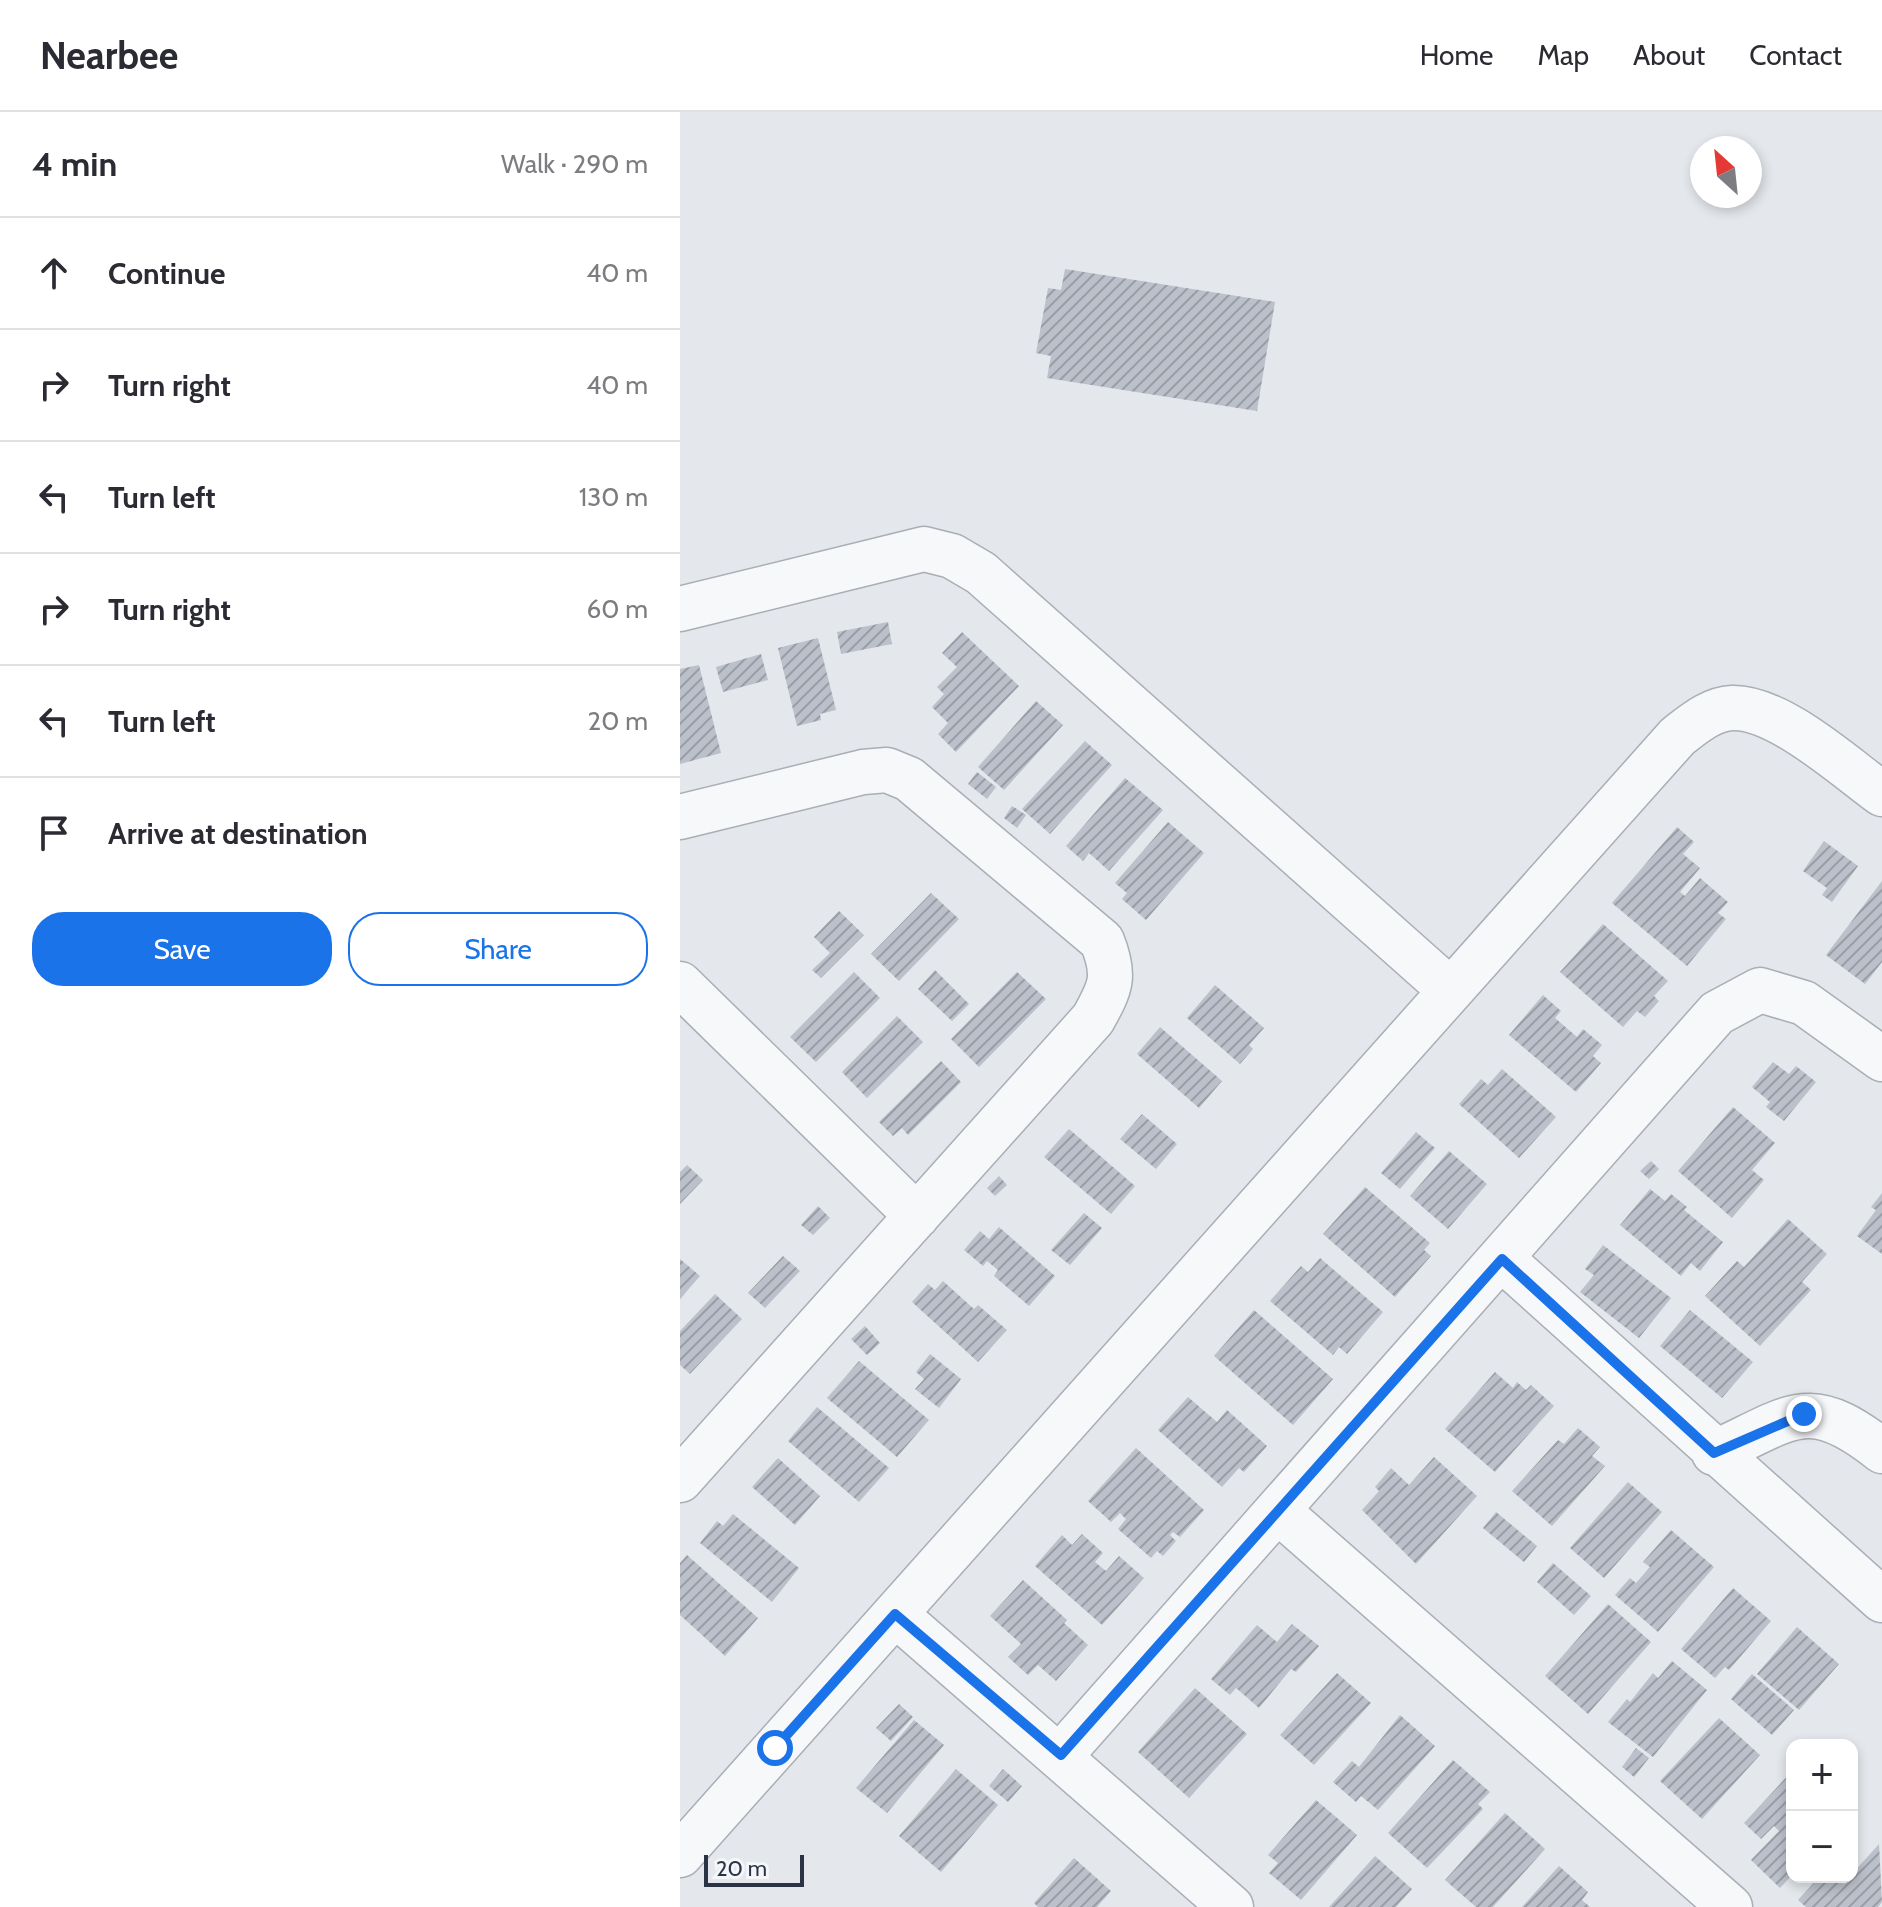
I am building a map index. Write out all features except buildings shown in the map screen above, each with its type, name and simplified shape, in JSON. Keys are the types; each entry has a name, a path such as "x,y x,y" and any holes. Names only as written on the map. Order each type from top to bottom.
{"street":[{"path":"680,609 924,549 952,556 981,573 1449,989"},
{"path":"680,1855 1449,989 1678,736 1705,715 1732,708 1757,712 1783,724 1882,794"},
{"path":"680,817 863,772 887,770 909,779 1102,941 1112,967 1108,992 1093,1019 917,1216 687,1458"},
{"path":"680,984 917,1216"},
{"path":"1061,1755 1717,1013 1760,990 1804,1003 1882,1059"},
{"path":"1502,1259 1714,1453 1882,1600"},
{"path":"1714,1453 1804,1414 1827,1415 1850,1425 1882,1451"},
{"path":"1278,1511 1730,1907"},
{"path":"895,1614 1061,1755 1231,1907"}],"route":[{"path":"775,1748 895,1614 1061,1755 1502,1259 1714,1453 1804,1414"}]}
